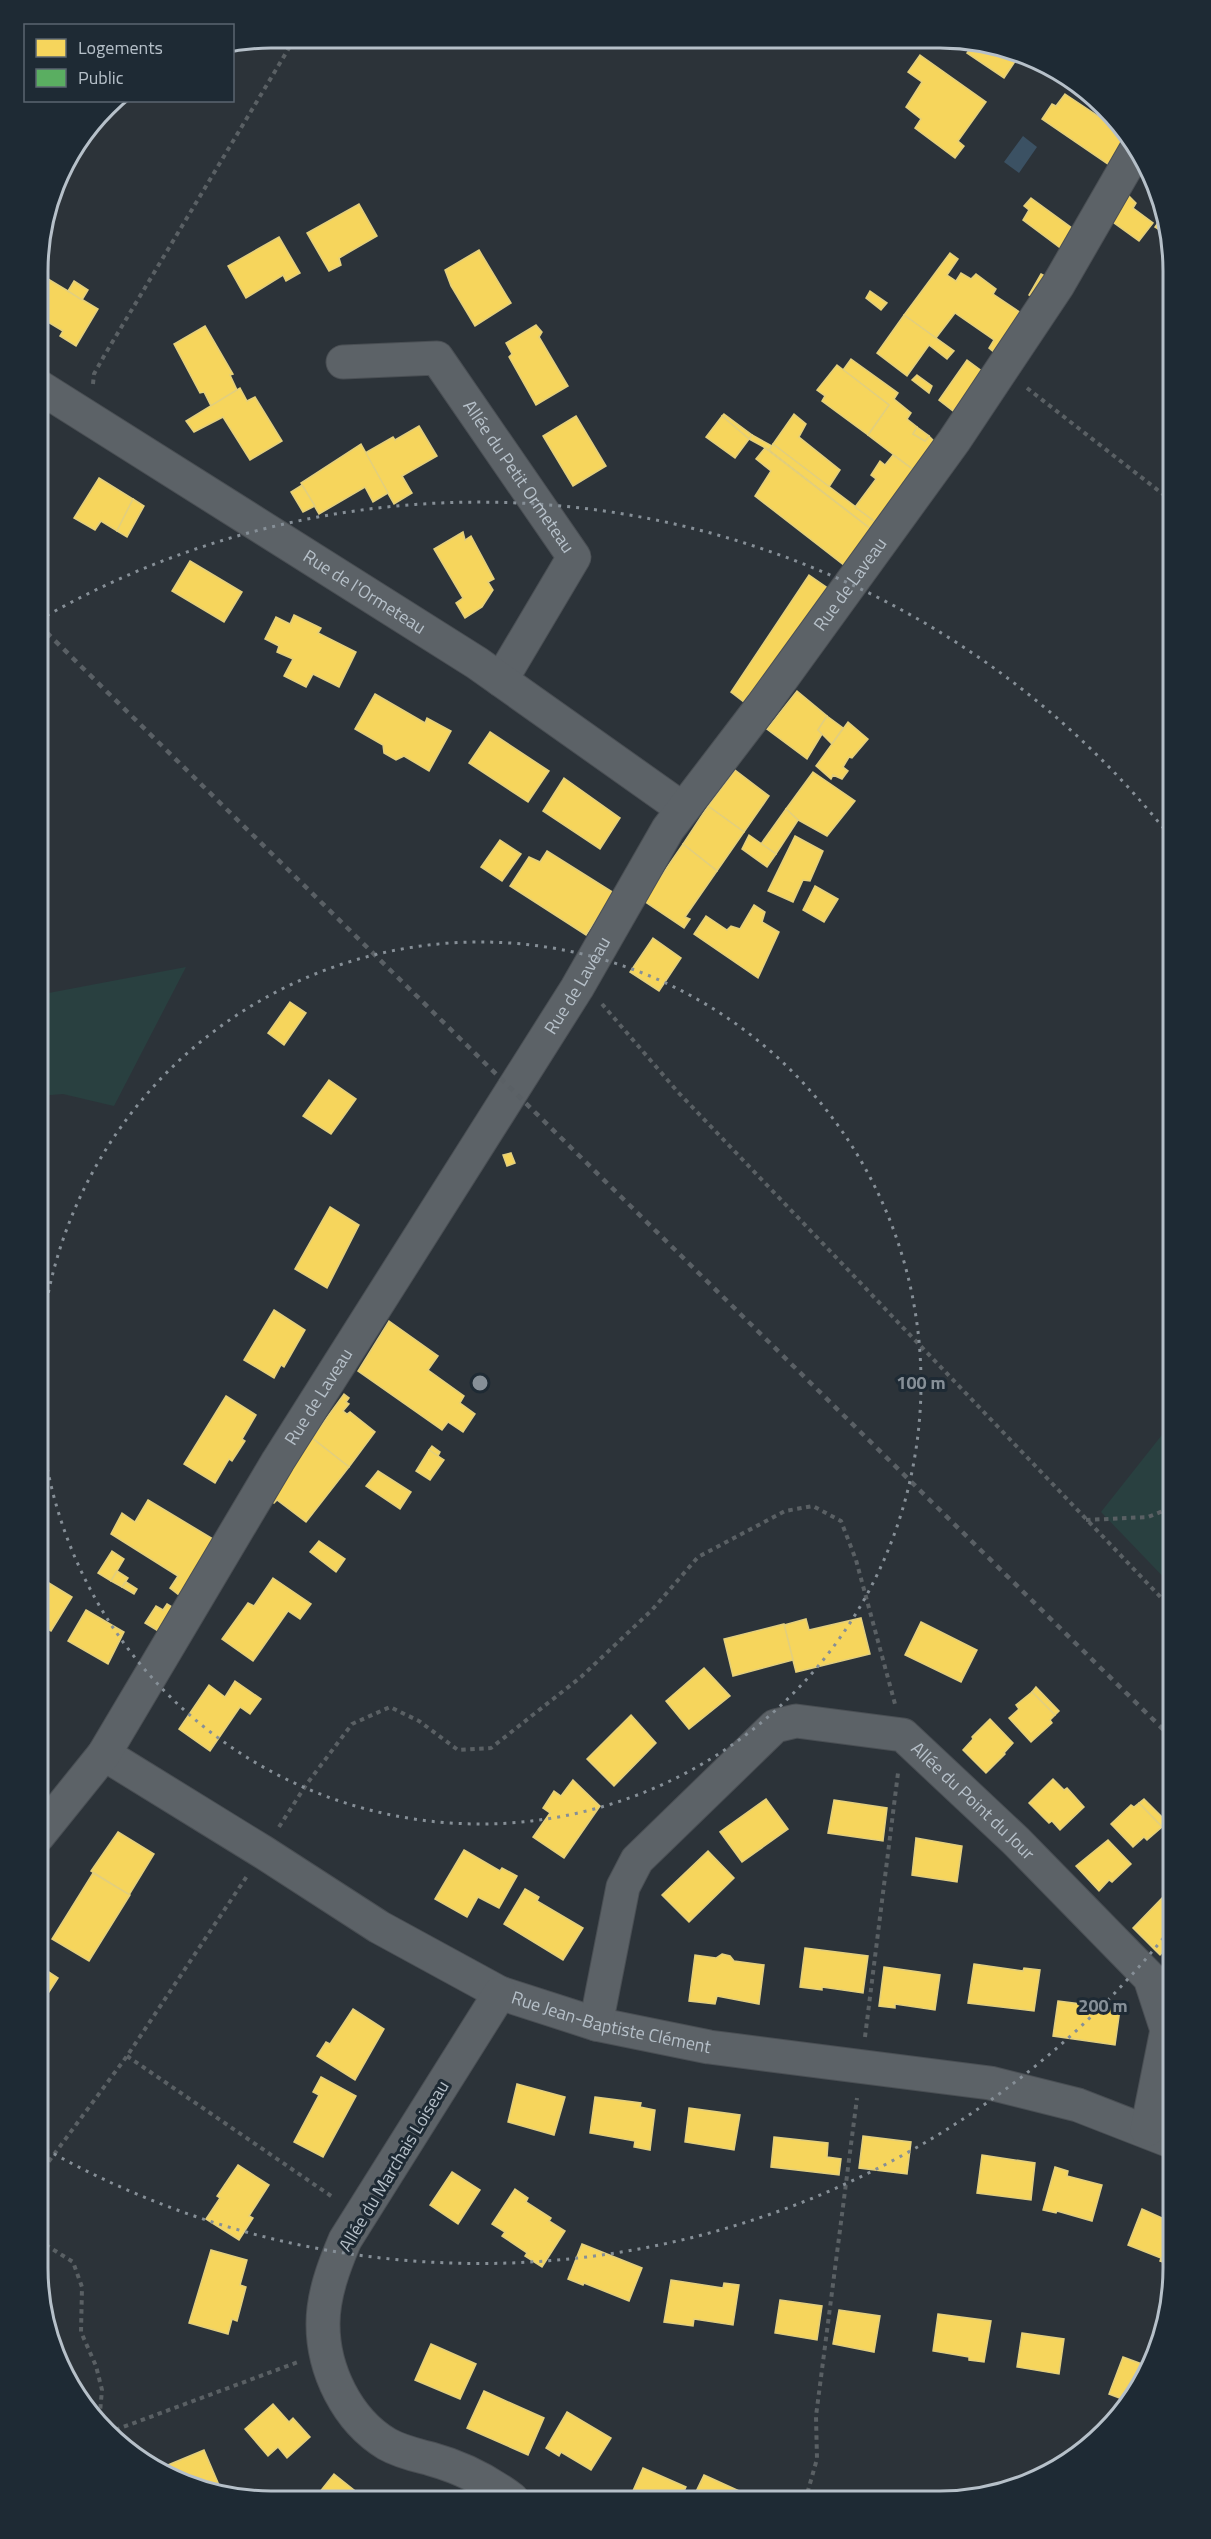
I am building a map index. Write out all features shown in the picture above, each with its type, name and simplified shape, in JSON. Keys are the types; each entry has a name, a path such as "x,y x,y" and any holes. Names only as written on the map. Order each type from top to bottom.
{"street":[{"name":"Rue de Laveau","path":"48,1824 104,1754 278,1461 577,988 668,829 841,599 954,441 1058,285 1131,158"},
{"name":"Allée du Petit Ormeteau","path":"343,362 437,358 574,557 501,680"},
{"name":"Rue de l'Ormeteau","path":"48,392 269,530 501,680 683,809"},
{"name":"Allée du Point du Jour","path":"596,2024 622,1887 637,1860 775,1726 796,1721 903,1735 1016,1840 1150,1978 1163,2018"},
{"name":"Rue Jean-Baptiste Clément","path":"104,1754 255,1864 500,1993 596,2024 709,2047 990,2083 1078,2105 1160,2136"},
{"name":"Allée du Marchais Loiseau","path":"499,2491 464,2470 387,2444 364,2424 341,2395 327,2354 323,2324 328,2291 345,2240 500,1993"},
{"name":"Allée du Point du Jour","path":"1160,2136 1163,2091"}],"path":[{"path":"90,419 94,374 289,48"},
{"path":"1002,369 1163,494"},
{"path":"577,988 606,1006 677,1091 1163,1600"},
{"path":"48,2163 127,2056 306,1785 352,1724 390,1707 419,1721 458,1750 491,1748 581,1677 652,1610 698,1557 785,1511 813,1506 841,1521 856,1560 903,1735 816,2416 817,2459 808,2491"},
{"path":"1086,1520 1148,1517 1163,1511"},
{"path":"127,2056 338,2200 358,2222"},
{"path":"48,2246 73,2262 82,2287 81,2332 96,2366 102,2390 100,2411"},
{"path":"117,2429 327,2354"}],"green space":[{"path":"186,967 114,1106 63,1094 48,1095 48,993"},
{"path":"1163,1434 1163,1577 1101,1512"}],"water":[{"path":"1023,136 1037,147 1019,173 1004,162"}],"building: Logements":[{"path":"969,50 984,52 1015,61 1004,78 967,53"},
{"path":"920,55 986,102 958,141 964,146 955,158 915,128 921,119 906,107 922,82 908,72"},
{"path":"1065,94 1105,121 1127,150 1115,169 1042,119 1052,104 1056,106"},
{"path":"1127,194 1136,203 1133,208 1153,223 1139,241 1110,220"},
{"path":"1031,198 1076,231 1063,250 1023,220 1029,210 1024,206"},
{"path":"359,204 377,236 339,258 341,265 329,271 307,233"},
{"path":"279,237 300,273 286,281 283,275 246,298 228,266"},
{"path":"479,250 511,303 475,326 451,286 445,270"},
{"path":"950,253 958,259 947,275 956,281 961,273 971,279 976,274 996,289 993,294 1024,315 996,354 989,348 994,340 955,313 936,338 904,315"},
{"path":"1041,274 1047,277 1035,298 1029,295"},
{"path":"48,279 98,309 76,346 60,336 63,331 48,322"},
{"path":"74,281 88,290 82,300 68,291"},
{"path":"870,291 887,303 881,310 866,298"},
{"path":"904,315 954,351 947,359 929,345 907,376 877,353"},
{"path":"536,325 542,332 539,337 568,386 536,405 509,357 512,354 506,343"},
{"path":"205,326 233,374 230,375 237,390 211,406 204,392 200,393 174,344"},
{"path":"851,359 898,393 894,399 911,413 907,419 917,427 913,434 925,441 929,436 935,442 915,471 868,435 889,405 843,370"},
{"path":"967,360 983,372 953,411 939,400"},
{"path":"837,365 889,405 868,435 822,401 825,396 817,390"},
{"path":"917,375 932,386 929,393 912,380"},
{"path":"240,388 247,401 255,397 282,441 250,460 223,417 194,432 186,421"},
{"path":"724,414 752,435 749,439 722,416"},
{"path":"794,414 806,424 799,437 840,470 829,487 773,444"},
{"path":"576,416 606,466 573,486 543,436"},
{"path":"722,416 749,439 735,458 706,437"},
{"path":"419,426 437,456 402,476 412,493 394,504 365,453"},
{"path":"917,427 929,436 925,441 913,434"},
{"path":"752,435 772,446 769,450 749,439"},
{"path":"361,444 388,493 373,502 365,487 319,514 301,483"},
{"path":"773,444 877,523 872,530 769,450"},
{"path":"765,448 872,530 845,566 755,496 771,471 756,459"},
{"path":"893,455 915,471 877,523 855,507 876,479 871,475 880,461 885,465"},
{"path":"99,478 133,499 117,531 101,521 95,530 74,518"},
{"path":"302,485 315,506 303,512 291,492"},
{"path":"133,499 144,506 127,537 117,531"},
{"path":"463,532 465,540 471,536 494,579 488,582 493,590 482,607 465,618 456,603 463,598 434,549"},
{"path":"190,561 242,592 224,622 172,591"},
{"path":"809,575 829,589 749,706 731,692"},
{"path":"294,615 321,628 318,633 356,652 339,687 313,674 306,687 284,676 293,659 277,652 279,646 265,639 276,617 290,624"},
{"path":"797,691 827,716 818,730 822,734 807,759 767,729"},
{"path":"375,694 425,723 427,718 451,731 429,771 404,756 396,760 384,753 383,745 355,729"},
{"path":"827,716 843,728 832,744 818,730"},
{"path":"848,722 868,739 852,758 849,757 843,767 848,771 842,779 833,775 831,779 816,766"},
{"path":"490,732 549,771 528,802 469,763"},
{"path":"735,770 769,796 744,832 708,806"},
{"path":"813,772 855,801 827,836 798,820 786,809"},
{"path":"564,778 620,818 600,849 543,811"},
{"path":"708,806 744,832 717,871 683,844"},
{"path":"786,809 798,820 776,854 761,844"},
{"path":"749,835 776,854 767,867 742,849"},
{"path":"795,836 823,851 810,881 803,880 793,902 768,891"},
{"path":"500,840 521,854 502,881 481,867"},
{"path":"683,844 717,871 685,917 690,919 684,928 644,901"},
{"path":"547,851 614,893 586,935 510,886 529,857 540,862"},
{"path":"815,886 838,899 824,922 803,910"},
{"path":"754,905 765,912 762,922 779,932 758,978 694,934 706,916 727,930 731,926 740,929"},
{"path":"653,938 681,958 659,991 630,972"},
{"path":"290,1002 306,1013 284,1045 268,1033"},
{"path":"329,1080 356,1099 331,1134 303,1116"},
{"path":"511,1153 515,1163 507,1166 503,1155"},
{"path":"330,1207 359,1225 327,1288 295,1269"},
{"path":"274,1310 305,1330 284,1367 281,1365 274,1378 244,1360"},
{"path":"389,1321 438,1356 428,1370 464,1396 460,1403 475,1414 463,1432 448,1422 442,1430 358,1371"},
{"path":"344,1394 349,1398 346,1402 349,1404 343,1411 347,1414 350,1412 375,1432 349,1467 312,1438"},
{"path":"226,1396 256,1415 242,1439 245,1441 232,1461 229,1459 215,1483 184,1464"},
{"path":"312,1438 349,1467 306,1522 277,1500 274,1503 269,1499"},
{"path":"432,1446 440,1452 438,1456 429,1450"},
{"path":"429,1450 444,1460 430,1480 416,1471"},
{"path":"378,1471 411,1492 400,1509 366,1486"},
{"path":"148,1500 218,1542 184,1599 170,1588 178,1576 111,1534 122,1513 135,1522"},
{"path":"319,1541 345,1559 336,1572 310,1552"},
{"path":"112,1551 124,1559 111,1581 98,1573"},
{"path":"117,1571 128,1578 122,1587 111,1581"},
{"path":"273,1578 311,1604 300,1619 288,1611 253,1661 222,1639 248,1603 254,1606"},
{"path":"48,1582 72,1597 51,1631 48,1629"},
{"path":"126,1582 137,1589 134,1594 122,1587"},
{"path":"167,1604 177,1610 163,1634 145,1623 156,1606 163,1610"},
{"path":"86,1610 124,1632 108,1664 68,1641"},
{"path":"861,1618 870,1654 796,1672 784,1625 806,1619 809,1630"},
{"path":"921,1622 977,1650 961,1682 905,1655"},
{"path":"784,1624 793,1660 733,1676 724,1639"},
{"path":"704,1668 730,1696 689,1729 666,1701"},
{"path":"235,1681 261,1699 250,1714 240,1707 210,1751 179,1729 209,1685 225,1697"},
{"path":"1036,1687 1059,1711 1055,1715 1032,1692"},
{"path":"1032,1692 1055,1715 1050,1720 1052,1723 1031,1742 1009,1718 1019,1709 1016,1705"},
{"path":"631,1715 656,1743 614,1786 587,1759"},
{"path":"990,1719 1013,1743 986,1773 963,1750"},
{"path":"1053,1779 1064,1790 1067,1788 1084,1807 1060,1830 1052,1821 1049,1823 1029,1803"},
{"path":"573,1780 600,1806 564,1858 533,1837 550,1813 543,1808 554,1791 561,1796"},
{"path":"766,1799 788,1829 742,1862 720,1832"},
{"path":"1144,1799 1163,1818 1162,1827 1139,1803"},
{"path":"834,1800 887,1808 883,1841 828,1833"},
{"path":"1139,1803 1162,1827 1147,1840 1144,1837 1133,1847 1111,1824 1131,1805 1134,1807"},
{"path":"118,1832 154,1854 129,1895 91,1871"},
{"path":"916,1838 962,1846 957,1882 912,1875"},
{"path":"1108,1840 1131,1864 1112,1882 1109,1880 1099,1891 1076,1866"},
{"path":"464,1850 500,1871 502,1868 517,1876 499,1908 478,1897 467,1917 435,1899"},
{"path":"708,1851 734,1878 689,1922 662,1895"},
{"path":"93,1873 130,1895 89,1961 52,1939"},
{"path":"525,1889 539,1897 537,1901 583,1928 563,1960 504,1924"},
{"path":"1163,1899 1163,1952 1160,1955 1133,1928"},
{"path":"805,1948 868,1956 863,1993 822,1987 822,1990 800,1987"},
{"path":"722,1954 730,1956 734,1961 764,1965 759,2004 717,1996 715,2004 689,2001 695,1955 716,1958"},
{"path":"974,1964 1023,1971 1024,1968 1040,1970 1034,2011 968,2003"},
{"path":"884,1967 940,1975 935,2010 895,2004 895,2008 879,2006"},
{"path":"48,1972 58,1978 48,1994"},
{"path":"1058,2001 1120,2009 1115,2045 1053,2036"},
{"path":"353,2009 384,2029 355,2080 317,2056 326,2042 330,2044"},
{"path":"321,2077 356,2096 323,2157 294,2142 319,2095 313,2092"},
{"path":"517,2084 565,2097 554,2135 508,2122"},
{"path":"595,2097 641,2103 640,2107 655,2110 650,2150 634,2147 635,2141 590,2133"},
{"path":"689,2108 740,2115 734,2150 685,2142"},
{"path":"863,2136 911,2142 907,2174 859,2168"},
{"path":"774,2137 828,2143 827,2157 841,2159 839,2175 771,2167"},
{"path":"982,2155 1035,2163 1031,2200 977,2193"},
{"path":"238,2165 269,2185 249,2216 253,2218 239,2240 206,2219 220,2198 217,2196"},
{"path":"1055,2167 1068,2171 1067,2176 1102,2185 1092,2221 1057,2211 1056,2213 1043,2210"},
{"path":"452,2172 480,2190 458,2224 430,2205"},
{"path":"515,2189 528,2198 526,2202 551,2218 549,2221 565,2231 542,2267 525,2256 527,2253 502,2236 505,2232 492,2224"},
{"path":"1142,2209 1163,2218 1163,2262 1160,2261 1161,2258 1128,2245"},
{"path":"582,2244 642,2268 629,2301 568,2279"},
{"path":"211,2250 247,2260 240,2285 246,2287 237,2321 232,2319 228,2334 189,2323"},
{"path":"671,2280 723,2288 724,2283 739,2285 733,2325 694,2319 693,2326 664,2322"},
{"path":"780,2300 822,2306 817,2340 775,2333"},
{"path":"839,2310 880,2316 874,2352 833,2344"},
{"path":"938,2314 991,2321 984,2362 933,2351"},
{"path":"1022,2333 1064,2339 1059,2374 1017,2367"},
{"path":"431,2344 476,2364 460,2399 415,2380"},
{"path":"1123,2357 1141,2364 1121,2398 1109,2394"},
{"path":"484,2391 544,2418 528,2455 467,2428"},
{"path":"273,2404 289,2422 293,2418 310,2437 287,2458 278,2447 268,2456 245,2429"},
{"path":"567,2412 611,2438 591,2470 561,2452 559,2456 546,2448"},
{"path":"204,2450 219,2485 199,2479 167,2465"},
{"path":"643,2468 686,2487 684,2491 633,2491"},
{"path":"334,2474 355,2491 321,2491"},
{"path":"704,2475 739,2491 696,2491"}],"railway":[{"path":"48,634 1163,1729"}]}
